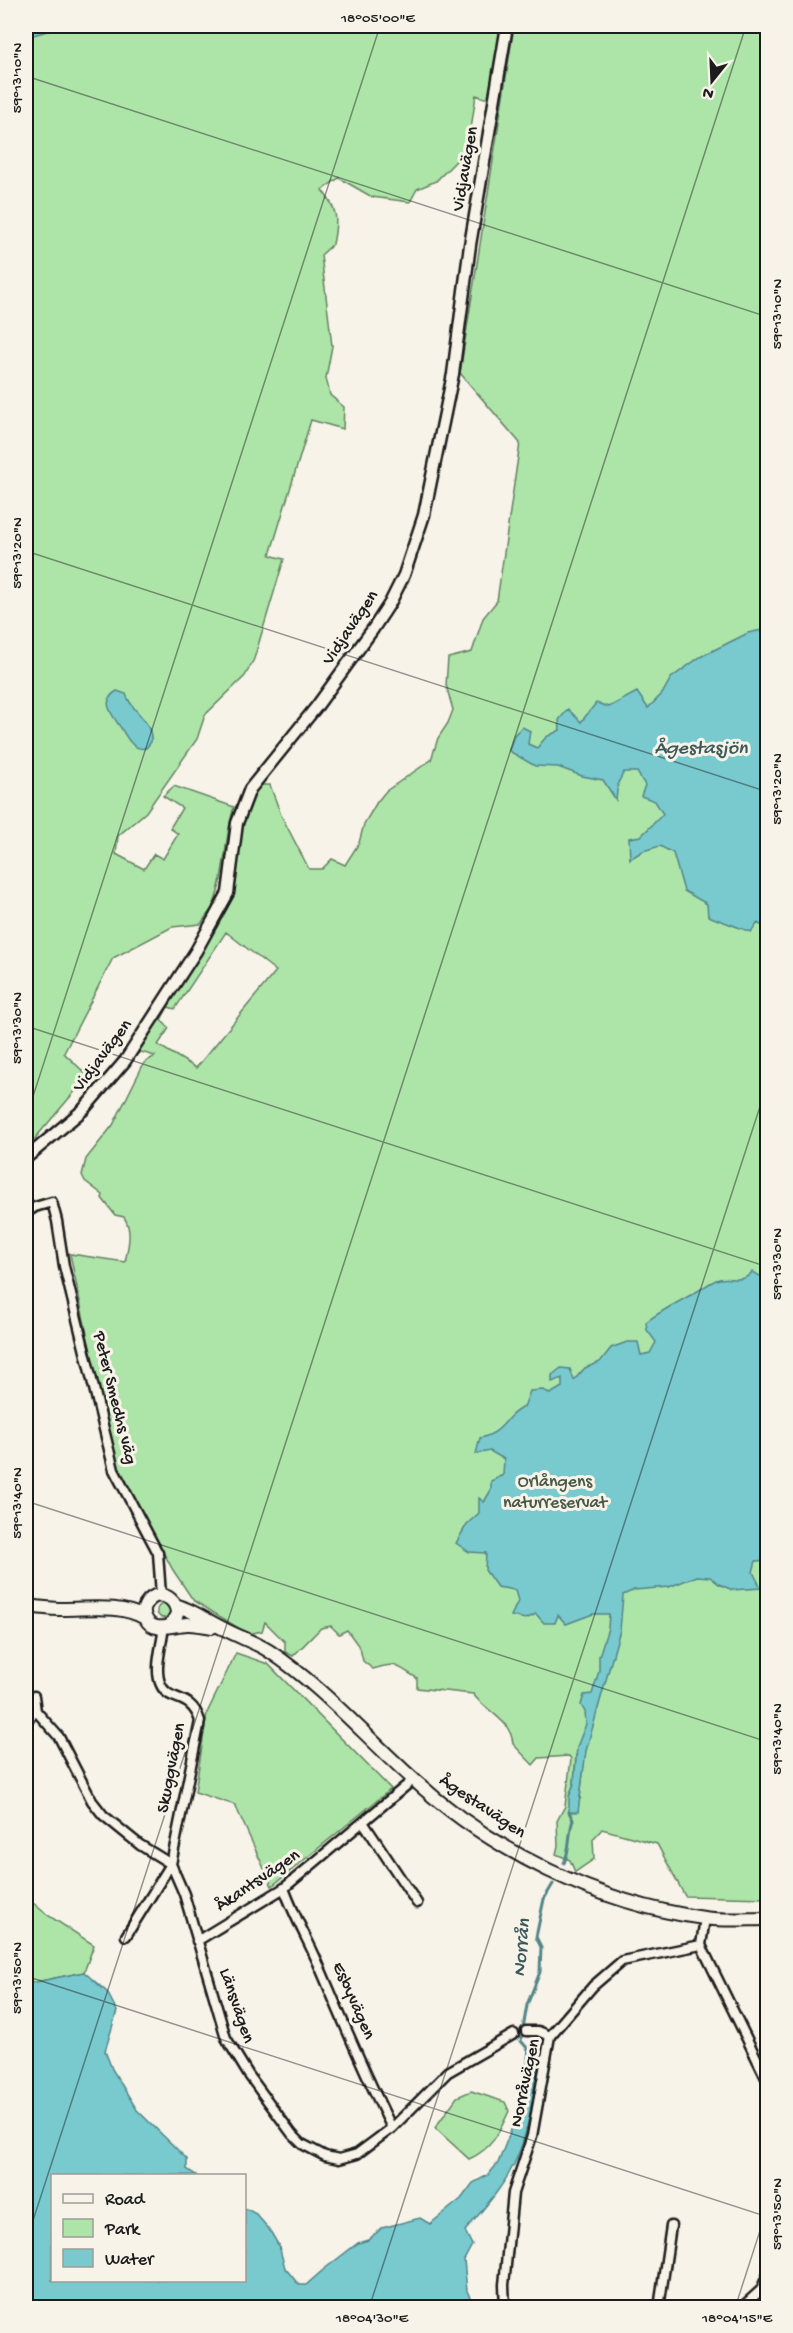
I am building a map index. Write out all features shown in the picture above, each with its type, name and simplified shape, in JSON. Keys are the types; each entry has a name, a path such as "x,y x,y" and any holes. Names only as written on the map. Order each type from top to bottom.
{"main road":[{"path":"26,1606 59,1609 113,1608 137,1613 152,1626 164,1627 175,1619 175,1605 167,1597 161,1595 152,1598 146,1604 145,1618"},
{"path":"113,1608 137,1602 146,1604"},
{"name":"Ågestavägen","path":"175,1605 191,1610 222,1629 267,1650 306,1679 413,1780 459,1816 552,1871 599,1891 640,1904 705,1918 768,1919"},
{"name":"Ågestavägen","path":"164,1627 188,1624 222,1629"}],"street":[{"name":"Vidjavägen","path":"26,1158 83,1110 124,1061 196,951 228,893 237,824 250,789 317,706 373,629 404,575 424,515 453,374 470,245 507,26"},
{"name":"Peter Smedhs väg","path":"26,1213 35,1207 52,1202 64,1266 114,1470 158,1553 161,1595"},
{"name":"Skuggvägen","path":"164,1627 158,1673 160,1684 167,1693 181,1698 196,1709 200,1721 171,1864"},
{"path":"34,1696 36,1711 60,1737 92,1801 103,1815 140,1845 171,1864 126,1936"},
{"path":"26,1722 36,1711"},
{"name":"Åkantsvägen","path":"197,1941 284,1888 413,1780"},
{"path":"363,1822 417,1903"},
{"name":"Länsvägen","path":"171,1864 184,1894 226,2038 248,2074 297,2139 325,2157 339,2159 357,2154 392,2128 448,2072 514,2034"},
{"name":"Esbyvägen","path":"284,1888 292,1912 392,2128"},
{"path":"705,1918 701,1945 768,2082"},
{"name":"Norråvägen","path":"505,2307 504,2285 513,2193 532,2136 550,2036 593,1986 622,1961 701,1945"},
{"path":"526,2031 538,2031 550,2036"},
{"path":"659,2307 671,2226"},
{"path":"741,2307 761,2290 766,2280"}],"green space":[{"path":"26,26 507,26 494,101 476,95 468,149 436,181 417,189 410,202 372,197 339,178 322,190 334,209 336,221 333,244 321,255 332,346 326,378 330,395 344,407 343,429 311,420 270,555 284,559 254,659 245,676 205,715 197,739 146,812 118,836 116,854 144,869 154,854 163,859 178,834 170,828 182,808 163,796 174,786 234,807 218,892 213,907 201,924 172,927 113,958 64,1053 88,1076 26,1149"},
{"name":"Orlångens naturreservat","path":"514,26 767,26 767,1898 685,1896 657,1844 602,1829 593,1839 594,1859 575,1872 570,1860 556,1854 557,1821 565,1806 571,1759 569,1756 539,1758 533,1765 513,1744 508,1728 503,1722 473,1694 417,1688 417,1678 392,1665 373,1669 363,1661 360,1648 347,1630 339,1634 331,1626 321,1628 293,1656 285,1652 285,1642 265,1622 262,1631 248,1634 193,1600 173,1570 114,1462 70,1254 125,1262 129,1239 127,1222 124,1217 115,1215 102,1198 103,1195 85,1181 82,1175 86,1159 113,1125 144,1063 155,1056 141,1052 125,1061 228,893 245,801 262,785 270,785 281,815 309,869 322,869 332,859 345,865 359,843 364,824 377,802 386,791 431,760 438,738 448,723 453,710 446,685 448,658 472,652 483,618 497,601 520,443 460,373","holes":["226,932 276,971 196,1068 158,1045 169,1028 161,1020 168,1007 175,1009","585,1753 580,1799 569,1797 574,1783 576,1755"]},
{"path":"164,1604 169,1606 171,1611 169,1616 164,1618 159,1616 157,1611 159,1606"},
{"path":"236,1653 268,1664 391,1789 272,1886 235,1805 195,1792 207,1713"},
{"path":"26,1897 46,1914 94,1945 84,1972 26,1984"},
{"path":"471,2091 505,2102 509,2111 489,2145 469,2159 435,2128 457,2097"}],"water":[{"path":"26,26 55,26 51,30 26,37"},
{"name":"Ågestasjön","path":"767,629 767,928 757,923 751,932 708,916 707,904 684,891 673,853 660,846 643,851 630,859 629,838 641,836 663,814 655,801 641,796 645,785 637,772 624,772 618,783 616,800 603,780 582,776 558,767 535,766 509,751 514,735 522,727 530,731 528,744 537,748 546,737 560,730 559,720 568,709 581,722 596,703 609,707 637,692 648,708 662,694 671,678 700,657 748,633"},
{"path":"117,691 126,694 146,722 151,734 151,742 146,748 139,748 132,744 111,714 109,699"},
{"path":"767,1271 768,1560 756,1561 753,1572 761,1588 732,1590 710,1577 697,1576 669,1587 634,1590 623,1595 620,1630 586,1751 578,1812 569,1812 569,1797 574,1783 577,1747 586,1724 585,1712 581,1705 584,1695 592,1694 599,1671 599,1656 608,1628 609,1614 593,1614 566,1624 558,1615 555,1623 544,1623 536,1614 526,1619 511,1616 518,1601 515,1590 497,1587 485,1570 486,1553 469,1552 456,1543 467,1524 479,1513 479,1498 484,1502 491,1490 491,1481 503,1475 504,1459 490,1451 476,1454 480,1438 495,1432 512,1414 524,1407 530,1391 544,1390 550,1394 562,1387 562,1378 552,1382 552,1375 561,1368 570,1369 574,1380 585,1368 600,1362 611,1348 627,1342 638,1342 641,1355 650,1353 656,1342 647,1330 646,1322 716,1280 740,1279 752,1272 764,1278"},
{"path":"84,1972 107,1992 117,2011 105,2051 112,2069 137,2110 187,2159 187,2169 194,2174 51,2174 51,2282 246,2282 246,2209 256,2214 269,2229 279,2246 285,2268 299,2285 306,2285 358,2243 368,2240 382,2228 420,2218 430,2224 461,2199 473,2183 488,2175 498,2163 517,2115 525,2087 528,2049 540,2051 531,2109 520,2151 504,2182 465,2231 472,2245 464,2260 467,2291 475,2307 26,2307 26,1984"}],"waterway":[{"name":"Norrån","path":"564,1863 573,1820 569,1812"},
{"name":"Norrån","path":"528,2049 521,2041 527,2005 540,1972 541,1947 536,1937 544,1899 553,1884"}]}
